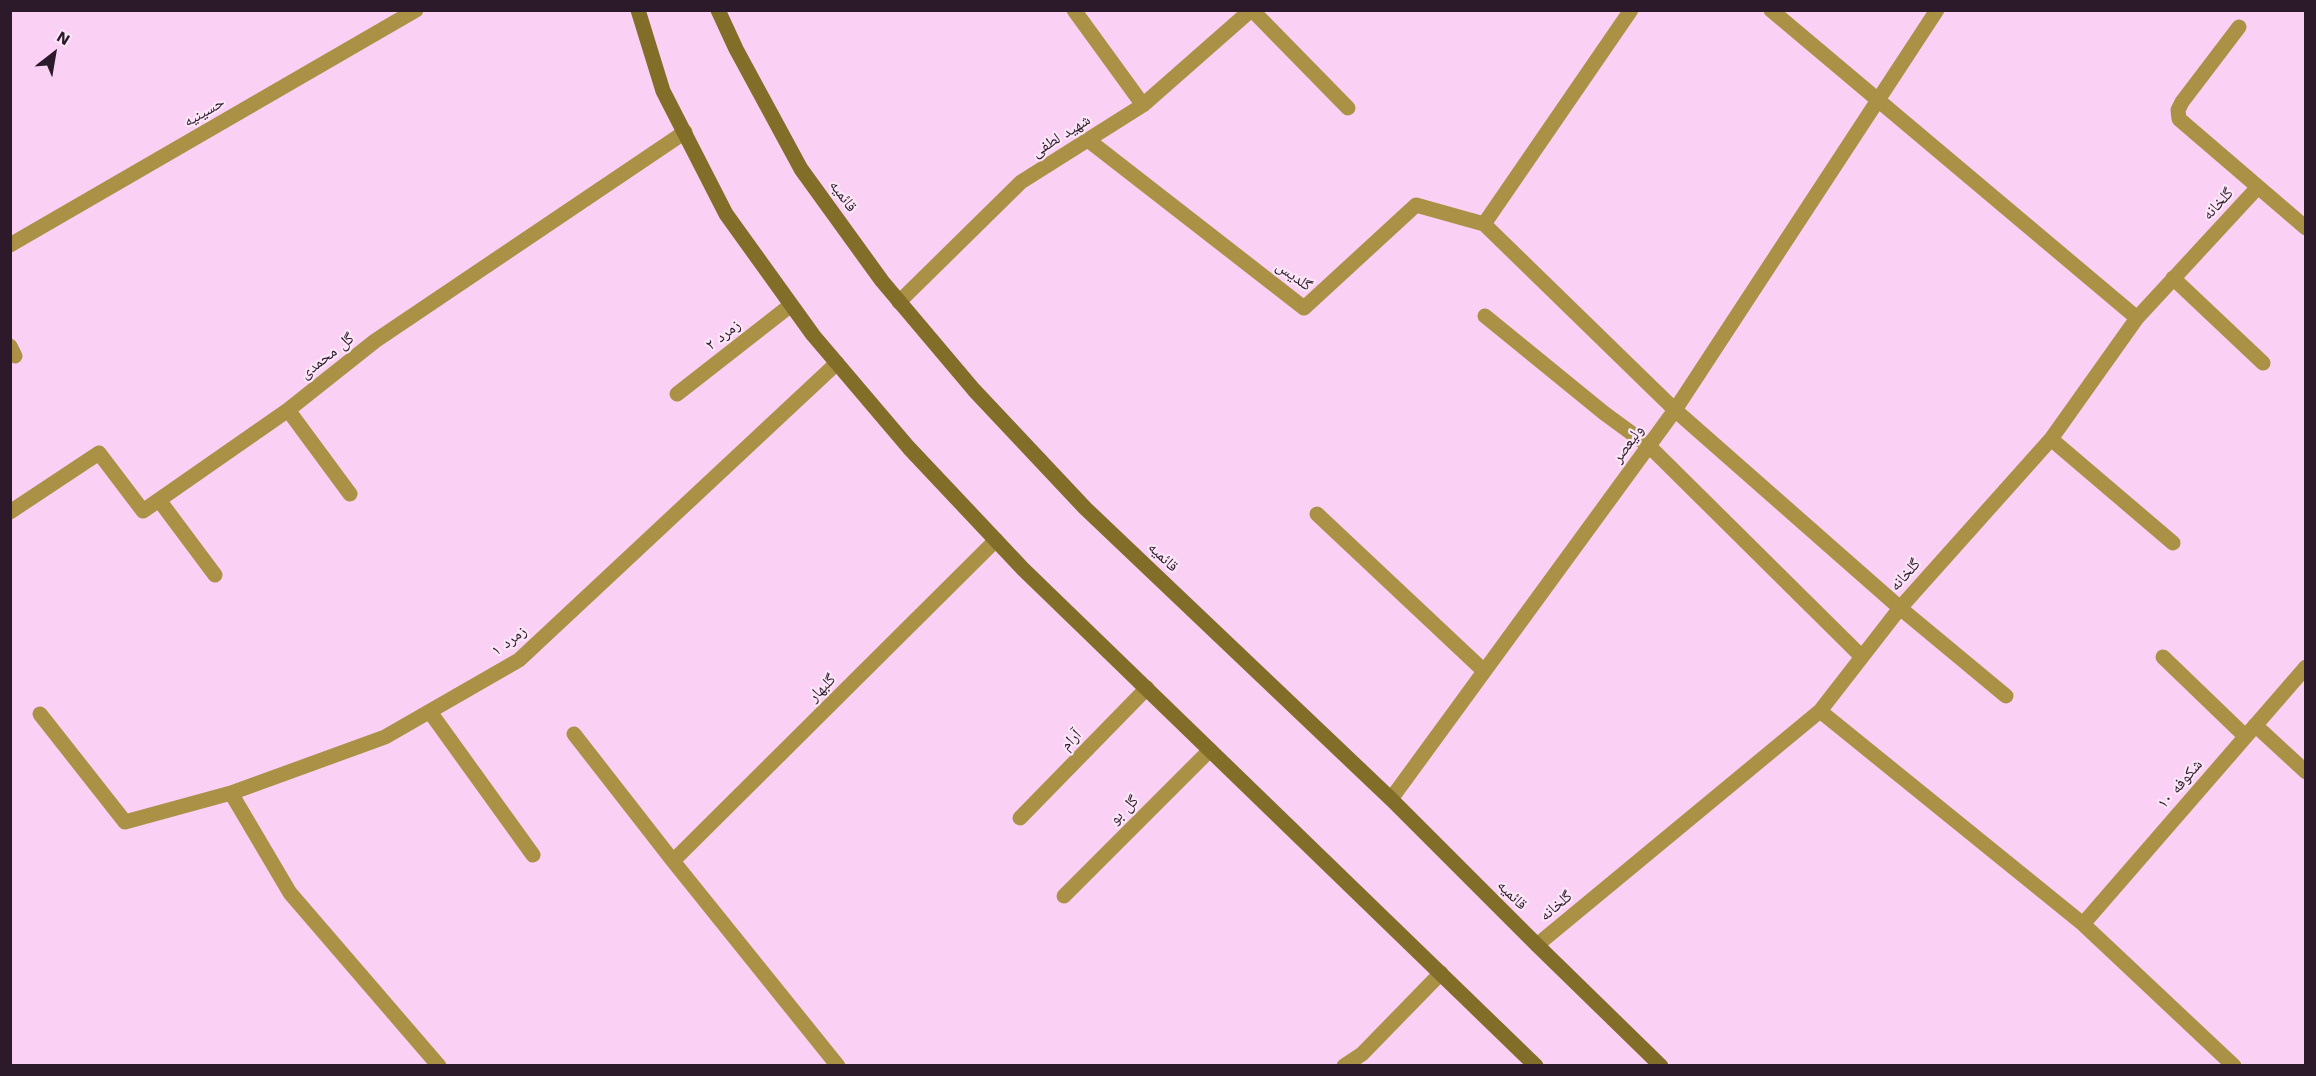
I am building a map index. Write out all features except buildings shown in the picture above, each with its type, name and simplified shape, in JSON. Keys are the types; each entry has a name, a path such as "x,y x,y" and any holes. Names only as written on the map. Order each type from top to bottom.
{"main road":[{"path":"638,10 663,91 726,214 813,335 909,448 996,540 1146,688 1536,1065"},
{"name":"قائمیه","path":"718,10 736,49 801,169 899,302 974,390 1085,508 1392,799 1537,945 1661,1065"}],"street":[{"name":"حسینیه","path":"10,245 416,10"},
{"path":"1074,10 1143,105"},
{"name":"شهید لطفی","path":"899,302 1021,182 1143,105 1251,10"},
{"path":"1251,10 1348,108"},
{"path":"1631,10 1484,224 1675,410 1900,608 2006,696"},
{"path":"1771,10 2137,318"},
{"name":"ولیعصر","path":"1392,799 1675,410 1937,10"},
{"path":"2239,27 2178,110 2179,119 2306,228"},
{"name":"گل محمدی","path":"10,512 99,453 143,511 288,410 375,341 685,132"},
{"name":"گلدیس","path":"1088,140 1304,308 1416,205 1484,224"},
{"name":"گلخانه","path":"1537,945 1820,711 1900,608 2050,439 2137,318 2258,187"},
{"path":"2174,278 2263,363"},
{"name":"زمرد ۲","path":"677,394 791,305"},
{"path":"1485,316 1604,413 1649,446 1861,656"},
{"name":"زمرد ۱","path":"40,714 125,822 231,793 385,737 519,660 837,363"},
{"path":"288,410 350,494"},
{"path":"2050,439 2173,543"},
{"path":"159,500 215,575"},
{"path":"1317,514 1484,671"},
{"name":"گلبهار","path":"673,861 996,540"},
{"path":"2163,657 2250,730 2306,772"},
{"name":"شکوفه ۱۰","path":"2083,924 2306,667"},
{"name":"آرام","path":"1020,818 1146,688"},
{"path":"1820,711 2083,924 2234,1065"},
{"path":"430,712 533,855"},
{"path":"574,734 838,1065"},
{"name":"گل بو","path":"1064,896 1210,750"},
{"path":"231,793 290,893 439,1065"},
{"path":"1344,1065 1362,1054 1441,973"}]}
